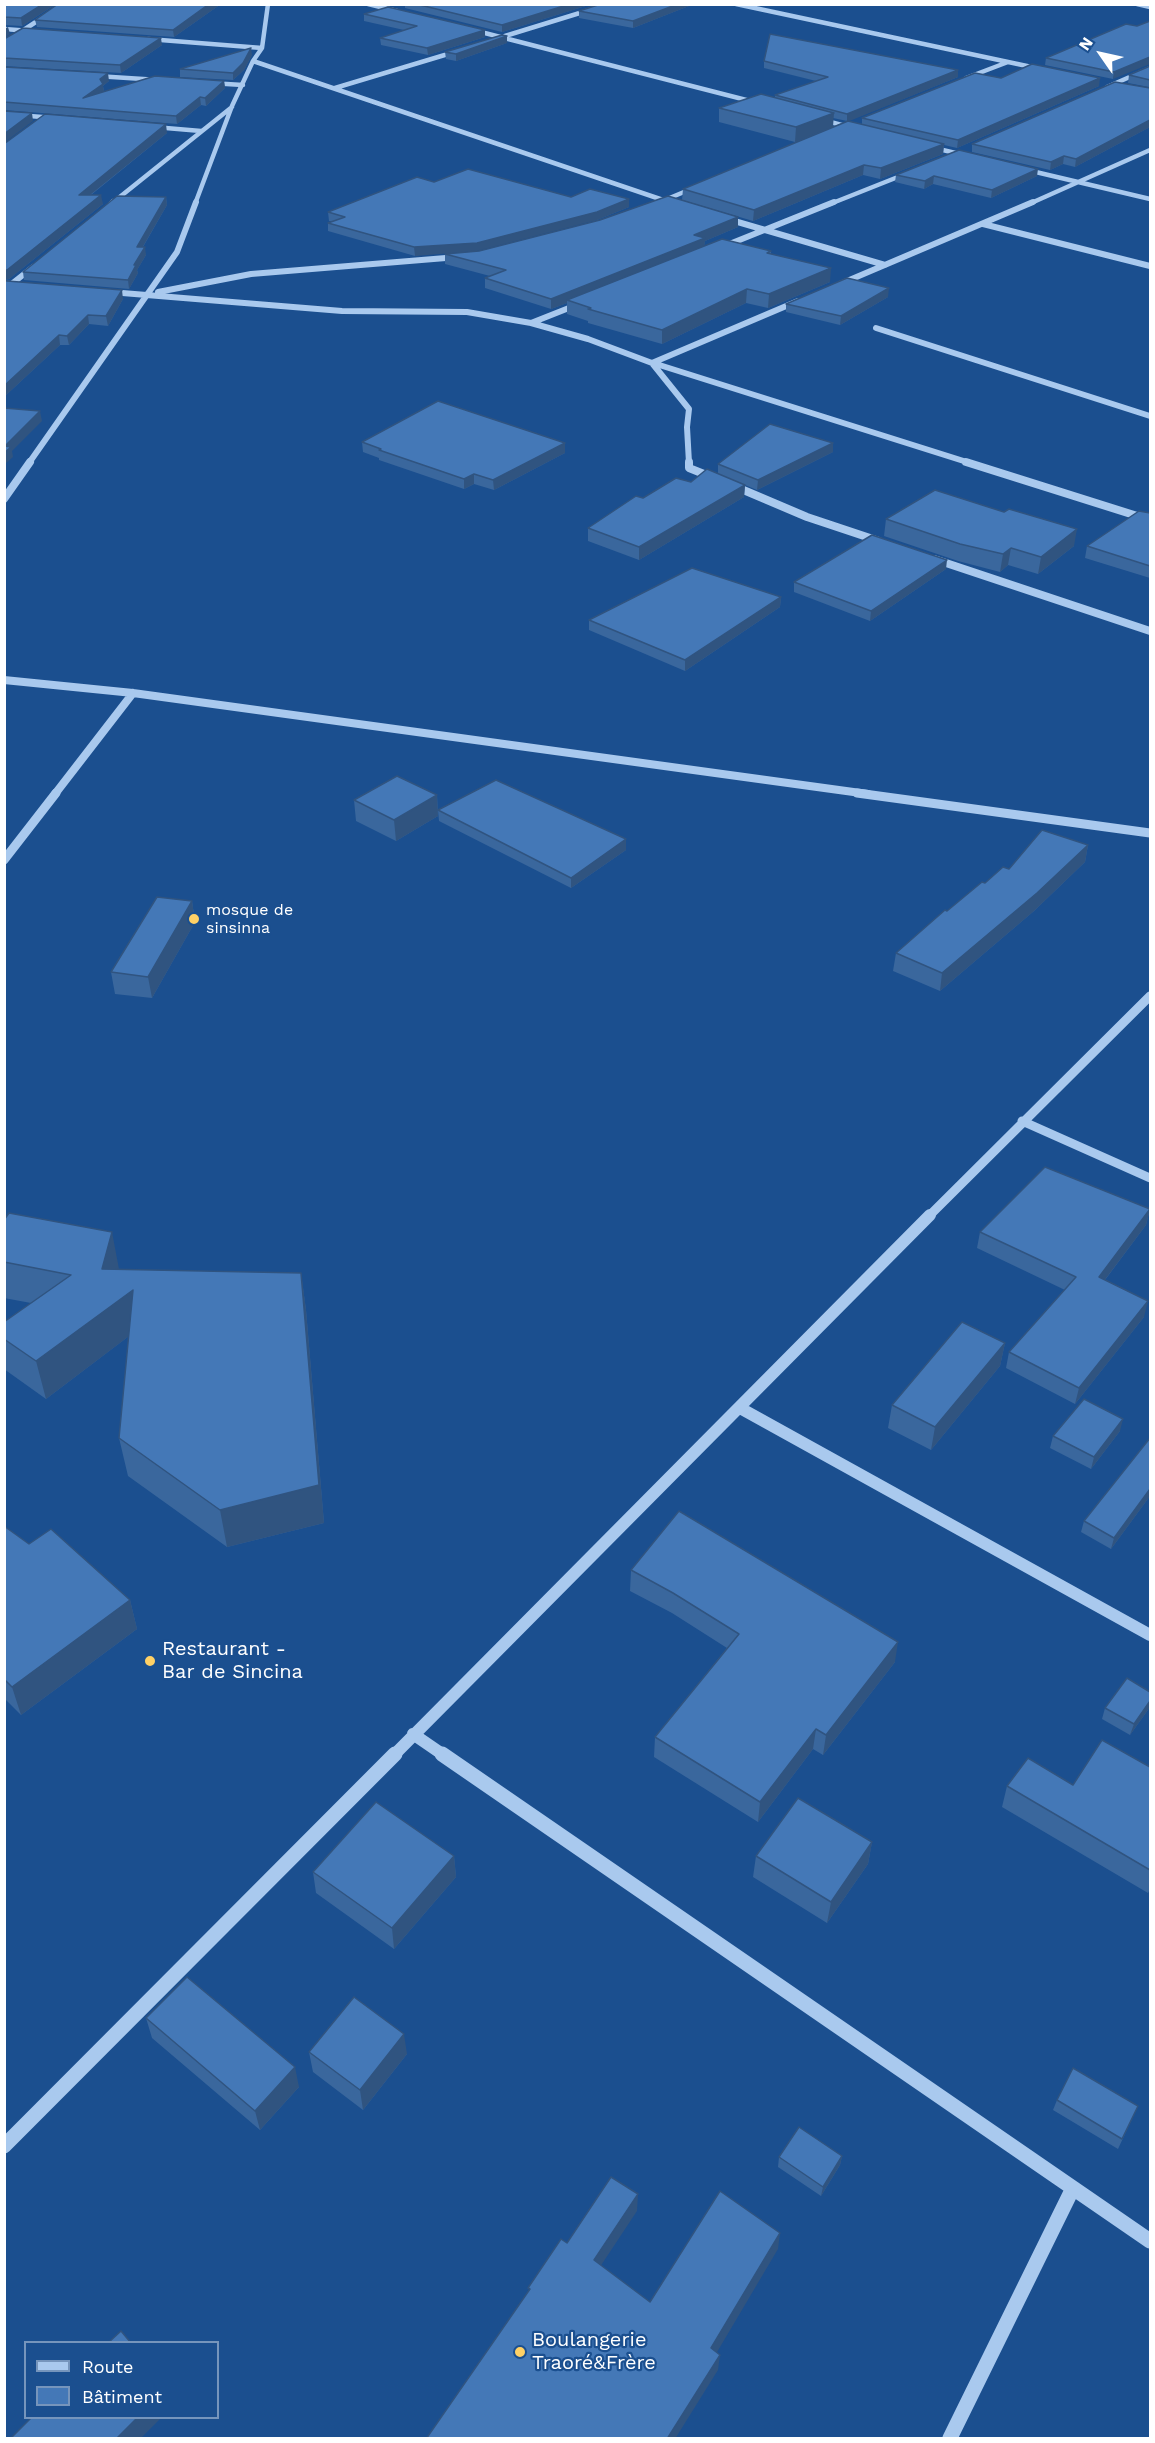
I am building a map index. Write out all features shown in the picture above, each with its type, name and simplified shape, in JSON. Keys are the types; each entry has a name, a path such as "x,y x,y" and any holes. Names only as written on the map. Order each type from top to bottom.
{"street":[{"path":"4,43 63,4"},
{"path":"4,499 177,252 232,106 253,61 262,48 268,4"},
{"path":"368,4 402,13"},
{"path":"491,40 609,4"},
{"path":"736,4 1050,71"},
{"path":"1137,4 1150,7"},
{"path":"4,29 36,31"},
{"path":"469,29 767,105"},
{"path":"143,39 262,48"},
{"path":"335,88 469,47"},
{"path":"253,61 675,203"},
{"path":"965,79 1008,62"},
{"path":"1104,89 1150,68"},
{"path":"88,76 171,81"},
{"path":"1103,82 1123,86"},
{"path":"207,83 243,85"},
{"path":"102,211 232,106"},
{"path":"4,114 58,118"},
{"path":"38,124 46,117"},
{"path":"812,117 857,129"},
{"path":"836,130 857,122"},
{"path":"142,126 201,131"},
{"path":"924,145 968,156"},
{"path":"946,158 967,149"},
{"path":"832,287 1081,182 1150,150"},
{"path":"1013,166 1150,199"},
{"path":"712,251 914,170"},
{"path":"653,204 707,183"},
{"path":"720,217 885,265"},
{"path":"983,224 1150,266"},
{"path":"146,294 251,274 467,256"},
{"path":"4,290 8,284 38,262"},
{"path":"8,284 22,285"},
{"path":"101,291 342,311 466,312 531,323 588,339 652,363 1150,520"},
{"path":"652,363 800,301"},
{"path":"531,323 584,302"},
{"path":"876,328 1150,416"},
{"path":"652,363 689,409 687,427 689,468 807,517 885,543"},
{"path":"929,557 1150,631"},
{"path":"4,680 133,693 1150,833"},
{"path":"4,860 133,693"},
{"path":"4,2146 740,1408 1022,1121 1150,996"},
{"path":"1022,1121 1150,1178"},
{"path":"740,1408 1150,1635"},
{"path":"413,1734 1150,2241"},
{"path":"950,2439 1073,2188"}],"building":[{"path":"4,4 43,4 21,18 4,17"},
{"path":"58,4 209,4 173,30 35,20"},
{"path":"416,4 570,4 502,25"},
{"path":"601,4 678,4 633,21 579,11"},
{"path":"388,7 485,30 427,48 380,38 417,26 364,14"},
{"path":"1150,21 1150,57 1114,72 1046,58 1126,24 1137,26"},
{"path":"23,28 161,38 120,65 4,58 4,39"},
{"path":"770,34 958,70 847,114 775,95 828,77 764,61"},
{"path":"502,35 507,36 456,54 445,52"},
{"path":"251,48 243,63 233,73 180,69"},
{"path":"1032,64 1100,78 958,140 862,118 975,73 1001,78"},
{"path":"1150,66 1150,80 1129,75"},
{"path":"4,67 108,73 100,79 103,84 83,98 155,76 224,81 205,98 200,97 176,116 4,102"},
{"path":"1115,82 1150,88 1150,120 1076,159 1064,156 1051,162 972,144"},
{"path":"761,94 834,113 796,127 719,108"},
{"path":"4,111 32,113 4,134"},
{"path":"45,114 166,124 79,195 101,195 4,271 4,144"},
{"path":"848,121 944,144 881,168 864,165 754,210 683,189"},
{"path":"959,150 1038,169 992,190 934,176 925,181 896,175"},
{"path":"468,169 571,197 590,189 629,199 597,212 477,243 414,247 328,223 345,217 328,212 417,177 434,182"},
{"path":"117,196 166,197 137,247 145,247 128,280 23,272"},
{"path":"668,196 738,217 694,235 705,238 551,299 485,278 506,270 445,254 479,251 600,220"},
{"path":"722,239 771,251 767,253 831,268 769,294 747,289 662,330 588,309 591,308 567,300"},
{"path":"847,278 889,288 841,316 786,304"},
{"path":"4,280 122,290 106,316 88,315 67,336 59,335 4,386"},
{"path":"438,401 565,443 493,480 474,474 464,479 362,442"},
{"path":"4,408 40,411 5,446 11,447 4,453"},
{"path":"770,424 833,443 758,480 718,464"},
{"path":"707,469 745,485 639,547 588,528 636,496 643,498 676,478 691,482"},
{"path":"935,490 1004,512 1009,509 1077,529 1041,557 1011,548 1003,554 960,544 886,519"},
{"path":"1139,511 1150,513 1150,566 1087,546"},
{"path":"872,535 947,560 871,611 794,582"},
{"path":"692,568 781,597 685,660 589,620"},
{"path":"397,776 437,795 394,820 354,800"},
{"path":"496,780 626,839 571,878 438,810"},
{"path":"1042,830 1088,845 1037,893 942,973 896,953 945,910 947,911 982,882 985,883 1003,867 1009,869"},
{"path":"157,897 192,901 148,977 111,972"},
{"path":"1045,1167 1150,1209 1099,1277 1148,1301 1079,1388 1009,1352 1076,1277 980,1232"},
{"path":"9,1213 112,1232 102,1269 301,1273 319,1485 220,1510 119,1438 133,1290 36,1361 4,1339 4,1322 71,1275 4,1262 4,1220"},
{"path":"962,1322 1005,1343 935,1427 892,1405"},
{"path":"1084,1399 1123,1419 1094,1457 1053,1436"},
{"path":"1150,1438 1150,1489 1114,1538 1084,1521"},
{"path":"679,1511 898,1642 826,1735 816,1729 760,1802 655,1737 739,1634 631,1570"},
{"path":"4,1526 29,1544 51,1529 130,1600 12,1687 4,1679"},
{"path":"1127,1678 1150,1692 1150,1701 1134,1724 1105,1708"},
{"path":"1102,1740 1150,1767 1150,1870 1007,1786 1028,1758 1073,1785"},
{"path":"798,1798 872,1842 831,1902 756,1856"},
{"path":"376,1802 454,1856 392,1928 313,1872"},
{"path":"187,1977 295,2067 255,2111 146,2018"},
{"path":"354,1997 404,2034 360,2090 309,2052"},
{"path":"1073,2068 1138,2106 1122,2139 1057,2100"},
{"path":"799,2127 842,2156 823,2187 779,2157"},
{"path":"611,2177 638,2194 594,2260 650,2302 720,2191 780,2233 711,2348 720,2355 667,2439 426,2439 530,2289 528,2288 561,2239 567,2243"},
{"path":"121,2331 129,2341 110,2341"},
{"path":"30,2419 136,2419 116,2439 10,2439"}],"place":[{"name":"mosque de sinsinna","path":"194,919"},
{"name":"Restaurant - Bar de Sincina","path":"150,1661"},
{"name":"Boulangerie Traoré&Frère","path":"520,2352"}]}
